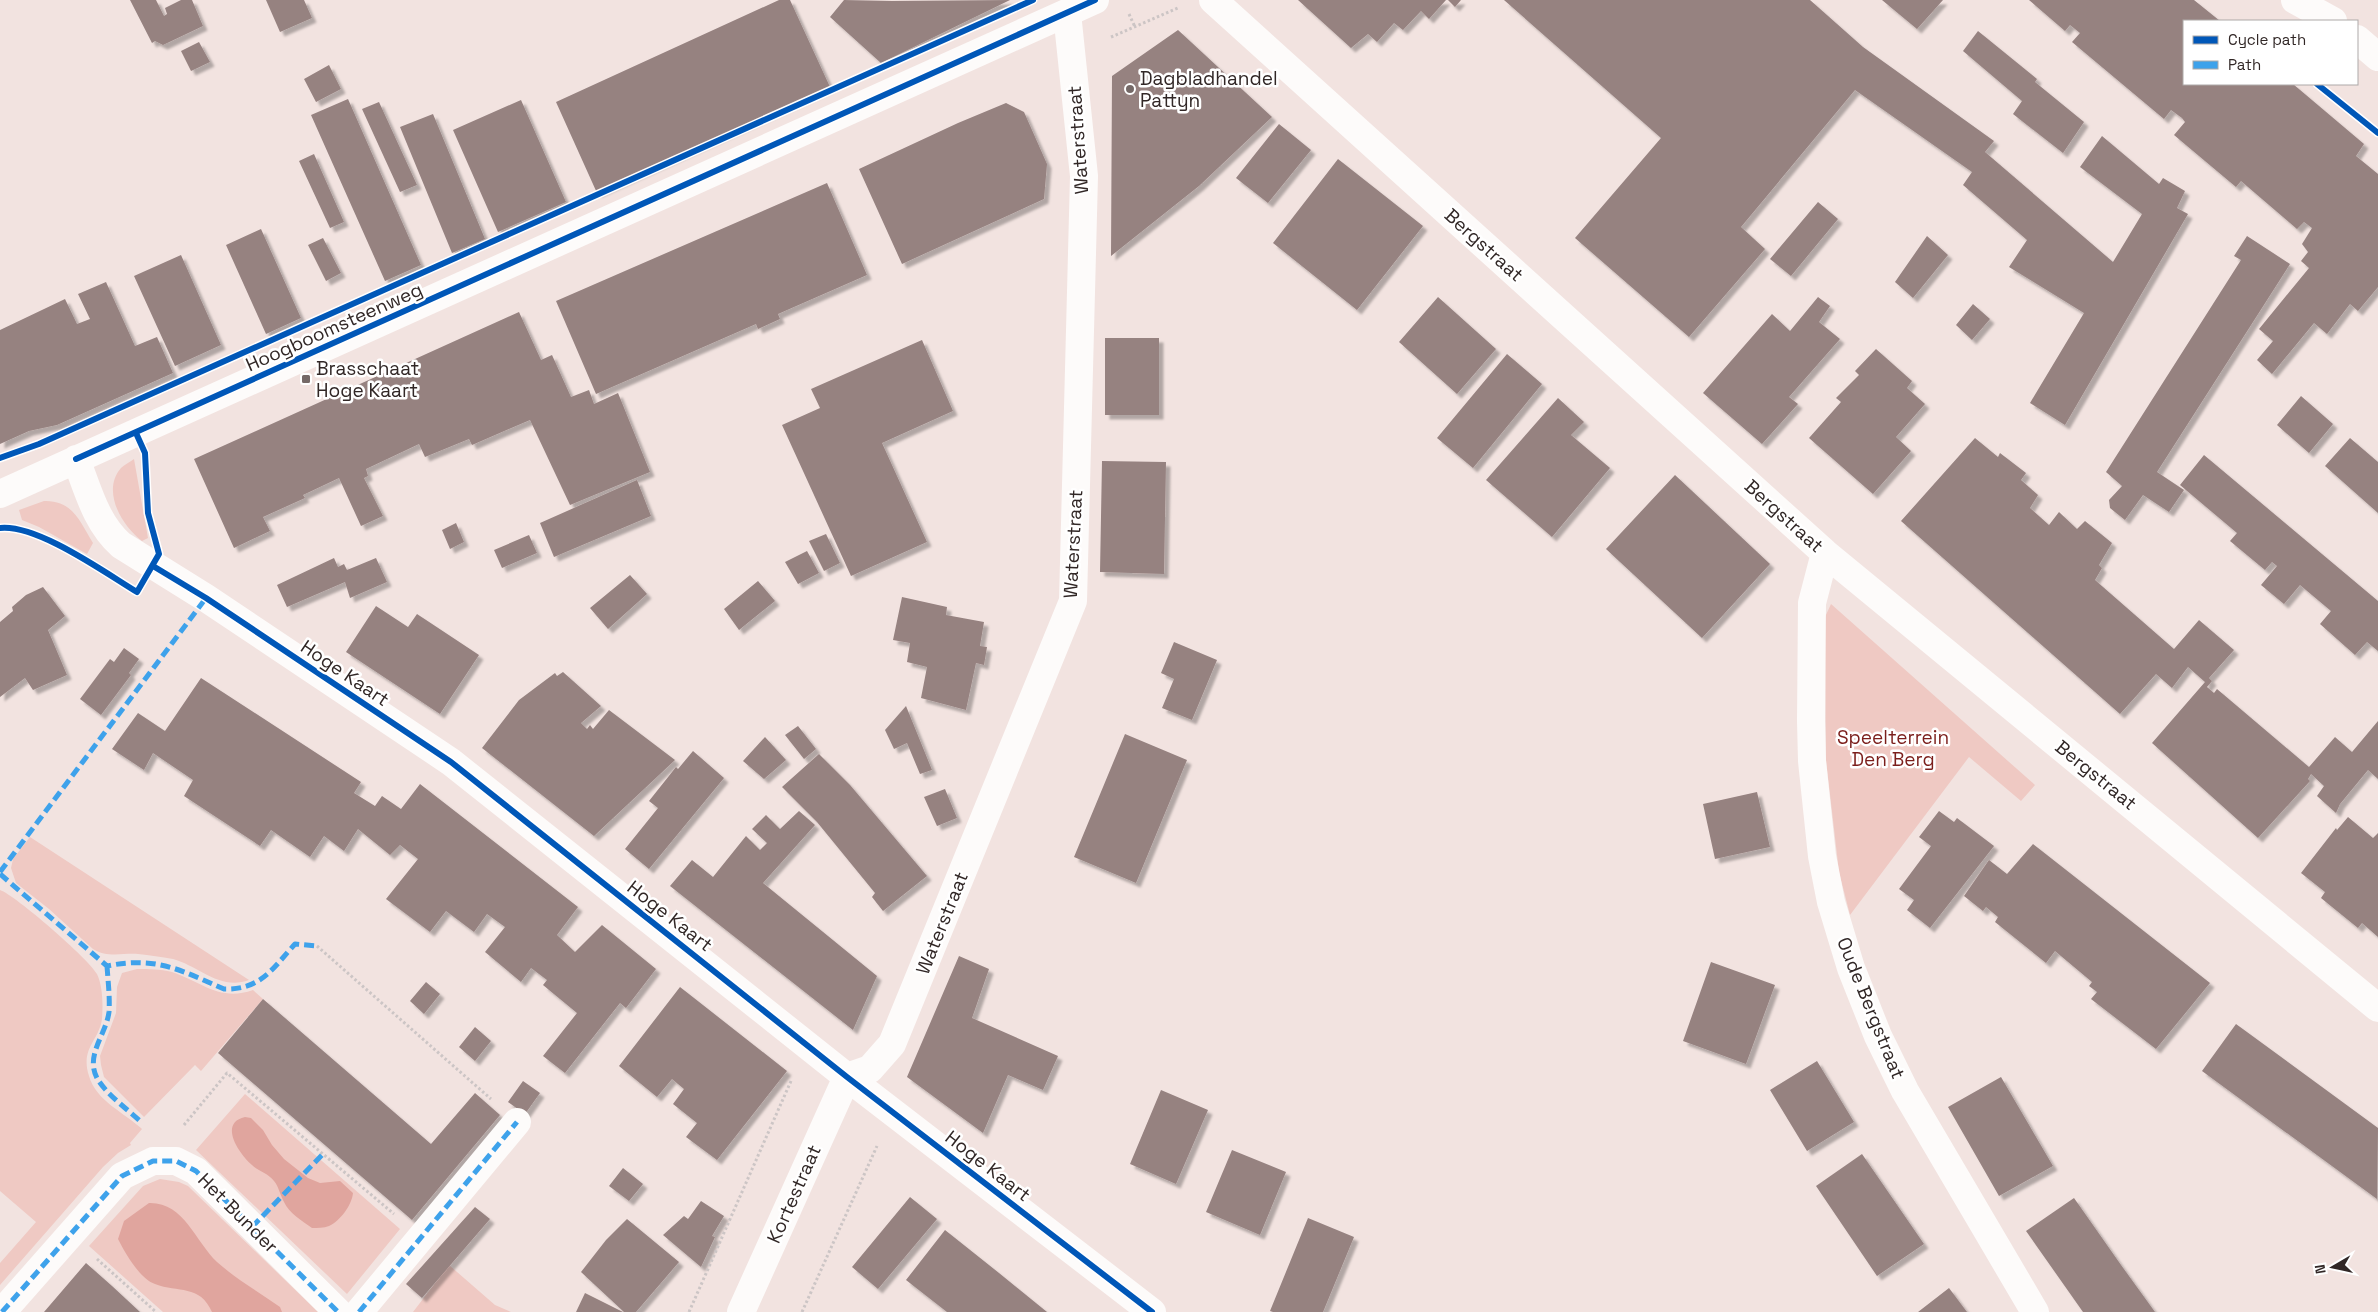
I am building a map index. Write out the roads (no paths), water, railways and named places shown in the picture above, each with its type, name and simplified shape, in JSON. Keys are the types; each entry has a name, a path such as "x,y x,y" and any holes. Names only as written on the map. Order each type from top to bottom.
{"street":[{"name":"Hoogboomsteenweg","path":"0,494 1096,0"},
{"name":"Bergstraat","path":"1212,0 1825,553 2378,1008"},
{"path":"2295,0 2331,20"},
{"path":"2322,0 2336,20"},
{"name":"Waterstraat","path":"847,1077 870,1069 892,1044 1073,601 1084,176 1066,13"},
{"path":"2358,40 2378,57"},
{"name":"Hoge Kaart","path":"76,459 98,516 109,535 121,545 206,598 451,762 847,1077 1152,1312"},
{"name":"Oude Bergstraat","path":"1825,553 1812,603 1811,742 1822,856 1831,902 1851,968 1878,1036 1905,1091 2034,1312"},
{"name":"Kortestraat","path":"741,1312 847,1077"},
{"path":"359,1312 518,1122"},
{"name":"Het Bunder","path":"2,1312 122,1176 153,1161 176,1161 196,1171 338,1312"}],"place":[{"name":"Dagbladhandel Pattyn","path":"1130,89"},
{"name":"Brasschaat Hoge Kaart","path":"306,379"}],"park label":[{"name":"Speelterrein Den Berg","path":"1893,748"}]}
